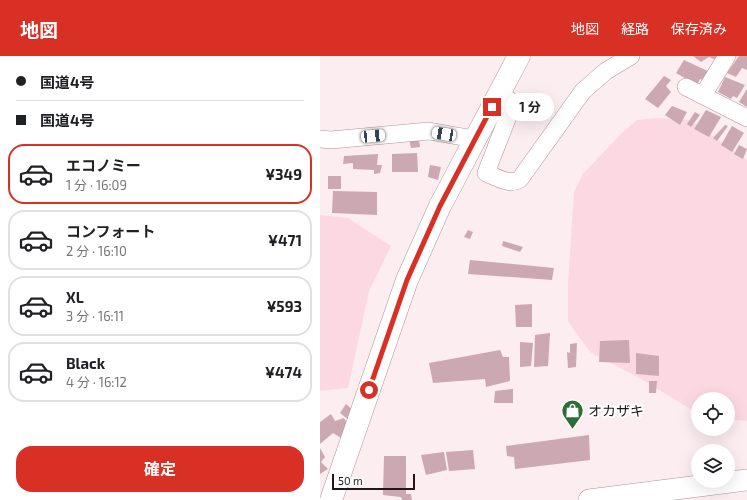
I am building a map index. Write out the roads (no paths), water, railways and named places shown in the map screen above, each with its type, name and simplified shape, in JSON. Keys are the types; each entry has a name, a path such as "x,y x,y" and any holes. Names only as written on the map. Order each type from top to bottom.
{"highway":[{"path":"331,500 407,280 440,206 519,56"}],"main road":[{"path":"589,500 747,480"}],"street":[{"path":"498,96 508,100 508,114 486,173 510,182 515,182 520,179 583,91 606,71 631,56"},
{"path":"702,95 727,56"},
{"path":"686,87 747,118"},
{"path":"320,139 331,140 429,132 474,139"}],"place":[{"name":"オカザキ","path":"573,430"}]}
